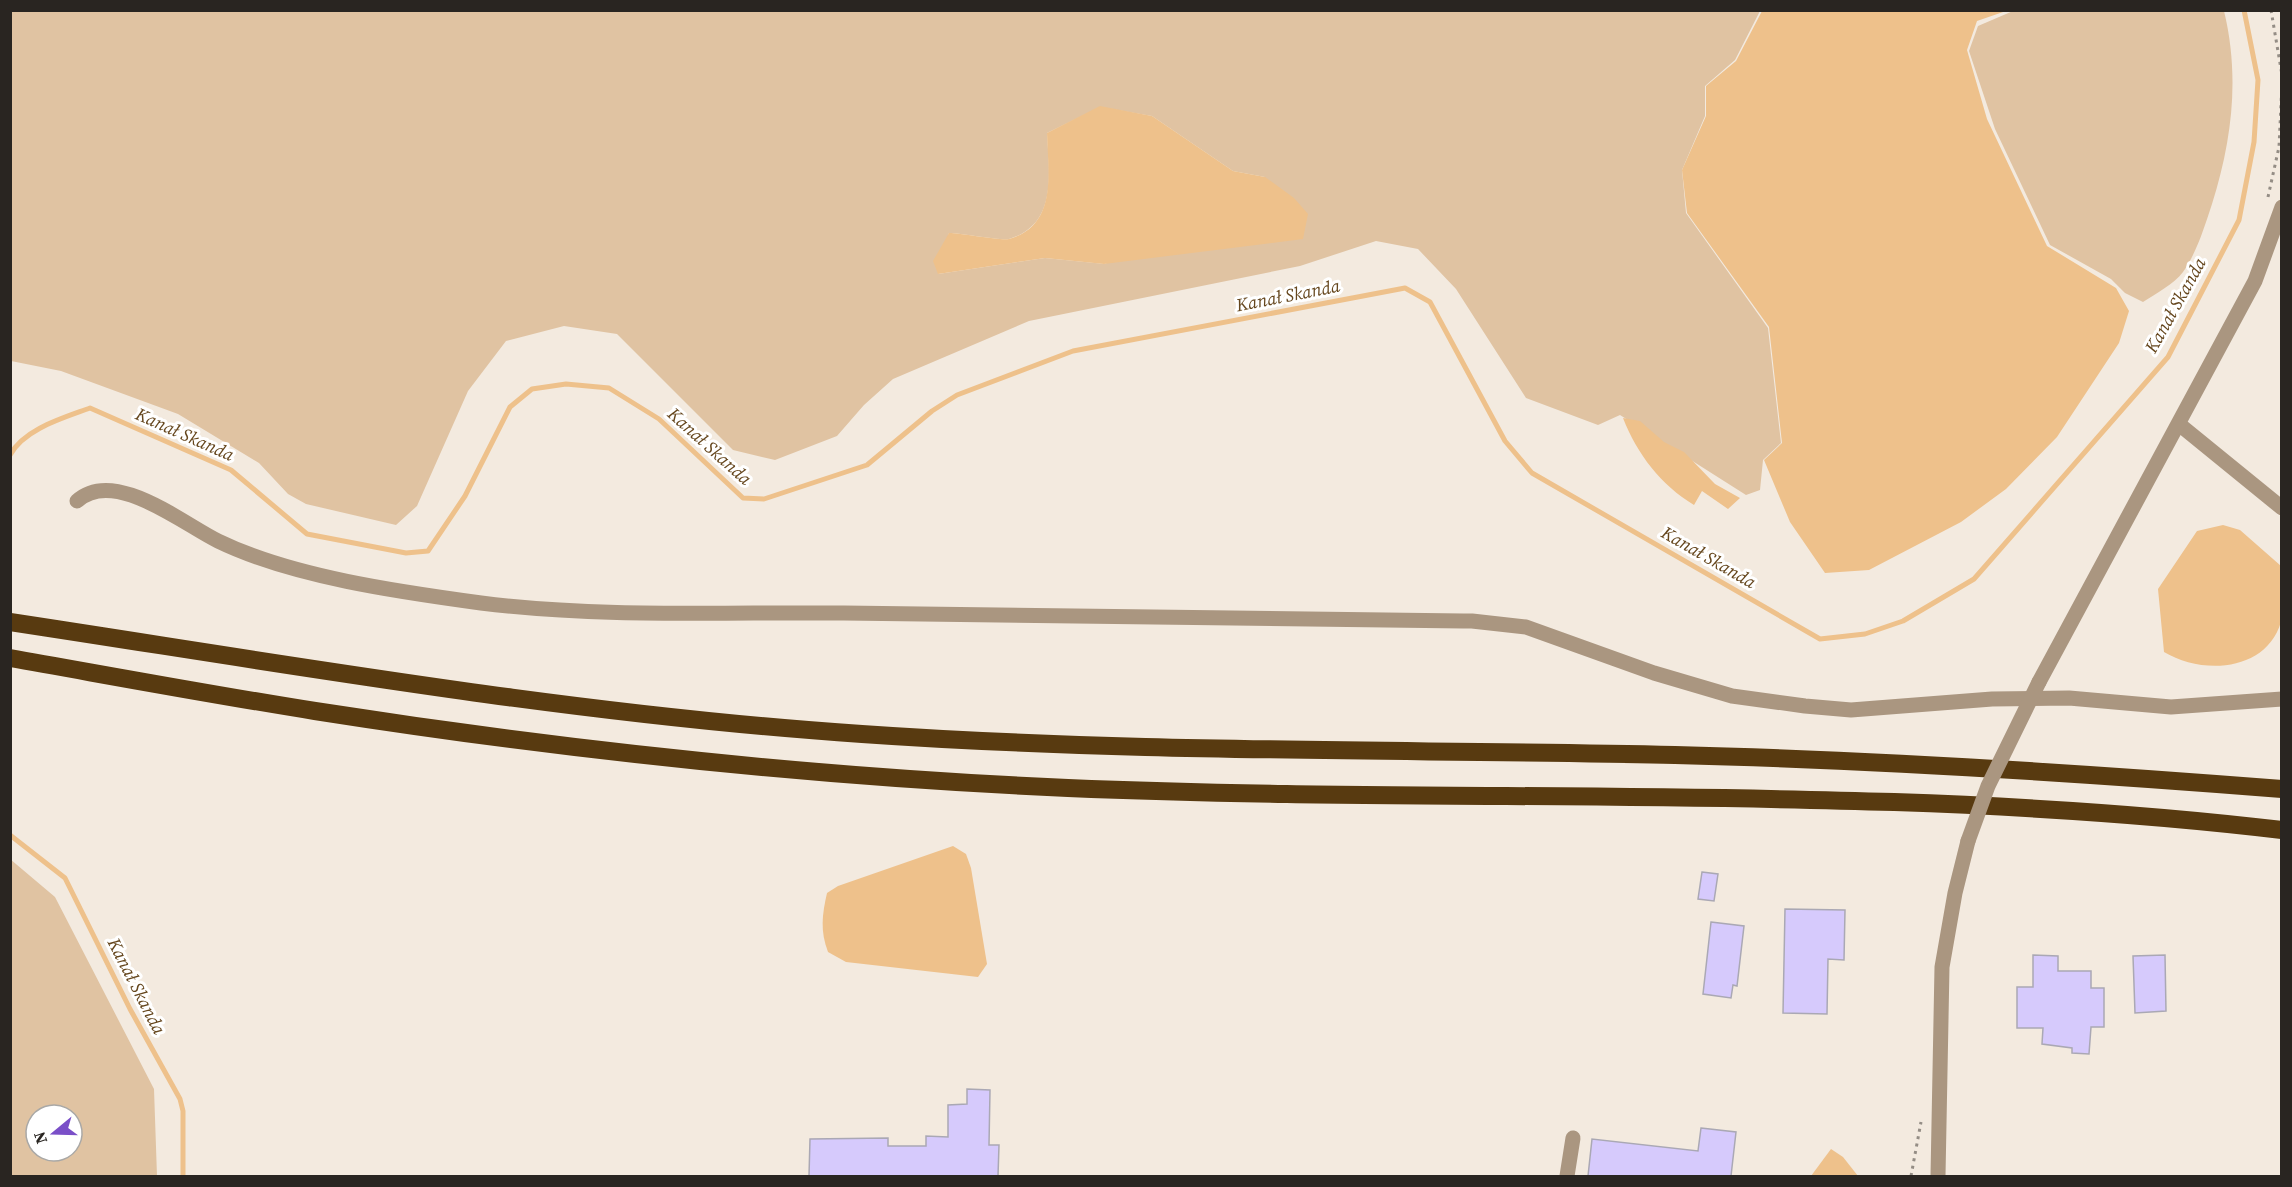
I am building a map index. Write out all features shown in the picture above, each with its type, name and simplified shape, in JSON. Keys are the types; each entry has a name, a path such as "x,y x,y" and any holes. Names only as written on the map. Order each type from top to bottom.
{"highway":[{"path":"10,622 600,708 727,724 865,735 1132,749 1677,755 1957,767 2282,789"},
{"path":"10,658 328,713 595,749 861,777 1244,794 1408,797 1680,796 1935,805 2060,810 2282,830"}],"street":[{"path":"1938,1176 1942,967 1955,893 1968,841 1988,786 2039,682 2180,425 2255,281 2275,203"},
{"path":"2180,425 2282,508"},
{"path":"78,501 85,494 98,489 116,490 171,513 219,542 272,561 338,578 536,610 1472,621 1526,627 1654,673 1732,696 1805,706 1851,710 1992,699 2069,698 2171,707 2282,699"},
{"path":"1567,1176 1573,1138"}],"path":[{"path":"2271,10 2282,75"},
{"path":"2275,203 2282,83"}],"shaded area":[{"path":"10,11 1760,11 1735,60 1705,86 1705,116 1682,170 1686,213 1768,328 1781,443 1763,460 1760,490 1746,495 1620,415 1598,425 1526,398 1456,289 1418,249 1376,241 1300,266 1029,321 893,379 864,405 837,436 775,460 733,450 617,334 564,326 506,341 468,391 417,506 396,525 306,504 288,494 259,463 178,414 61,371 11,361","holes":["1100,107 1152,116 1233,171 1265,177 1105,264 1045,258 938,274 949,233 1009,239 1025,232 1036,222 1043,209 1049,180 1047,133"]},
{"path":"1762,11 2006,11 1977,21 1967,50 1987,119 2047,246 2116,288 2129,311 2119,343 2057,437 2006,489 1961,522 1869,570 1825,573 1790,522 1764,460 1782,443 1769,327 1687,213 1682,170 1706,116 1706,86 1736,61"},
{"path":"2013,11 2224,11 2232,60 2233,84 2229,132 2219,180 2203,231 2188,264 2175,281 2143,302 2125,293 2111,279 2050,245 1995,129 1969,51 1978,26"},
{"path":"1100,106 1152,116 1233,171 1265,177 1294,198 1308,214 1303,239 1104,264 1045,258 938,274 933,261 949,233 1009,239 1025,232 1036,222 1047,196 1047,133"},
{"path":"1623,418 1640,421 1664,442 1684,452 1715,484 1740,498 1728,509 1702,491 1694,505 1682,497 1651,468 1635,444"},
{"path":"2223,525 2240,530 2281,566 2283,609 2281,622 2273,639 2262,651 2247,660 2214,666 2196,664 2164,652 2158,589 2197,531"},
{"path":"953,846 966,854 971,868 987,964 978,977 846,962 828,952 823,923 827,893 838,886"},
{"path":"10,859 55,897 154,1089 157,1176 11,1176"},
{"path":"1831,1149 1843,1157 1858,1176 1811,1176"}],"building":[{"path":"1702,872 1718,874 1714,901 1698,899"},
{"path":"1785,909 1845,910 1844,960 1828,959 1827,1014 1783,1013"},
{"path":"1711,922 1744,926 1737,986 1733,985 1731,998 1703,994"},
{"path":"2033,955 2058,956 2058,971 2091,971 2091,988 2104,988 2104,1027 2091,1027 2089,1054 2072,1053 2072,1048 2042,1044 2043,1028 2017,1028 2017,987 2033,987"},
{"path":"2165,955 2166,1011 2135,1013 2133,956"},
{"path":"967,1089 990,1090 989,1145 999,1145 998,1176 809,1176 810,1139 888,1138 888,1146 926,1146 926,1136 948,1137 948,1105 967,1104"},
{"path":"1701,1128 1736,1132 1731,1176 1588,1176 1592,1139 1698,1151"}],"waterway":[{"name":"Kanał Skanda","path":"10,455 16,446 34,431 90,408 231,470 307,534 406,553 428,551 465,496 510,407 532,389 566,384 609,388 659,419 743,498 764,499 867,465 932,411 957,395 1073,351 1405,288 1430,302 1505,441 1532,473 1820,639 1865,634 1903,621 1974,579 2168,357 2239,220 2254,142 2258,80 2244,10"},
{"name":"Kanał Skanda","path":"10,835 65,878 130,1009 180,1099 183,1111 183,1176"}]}
